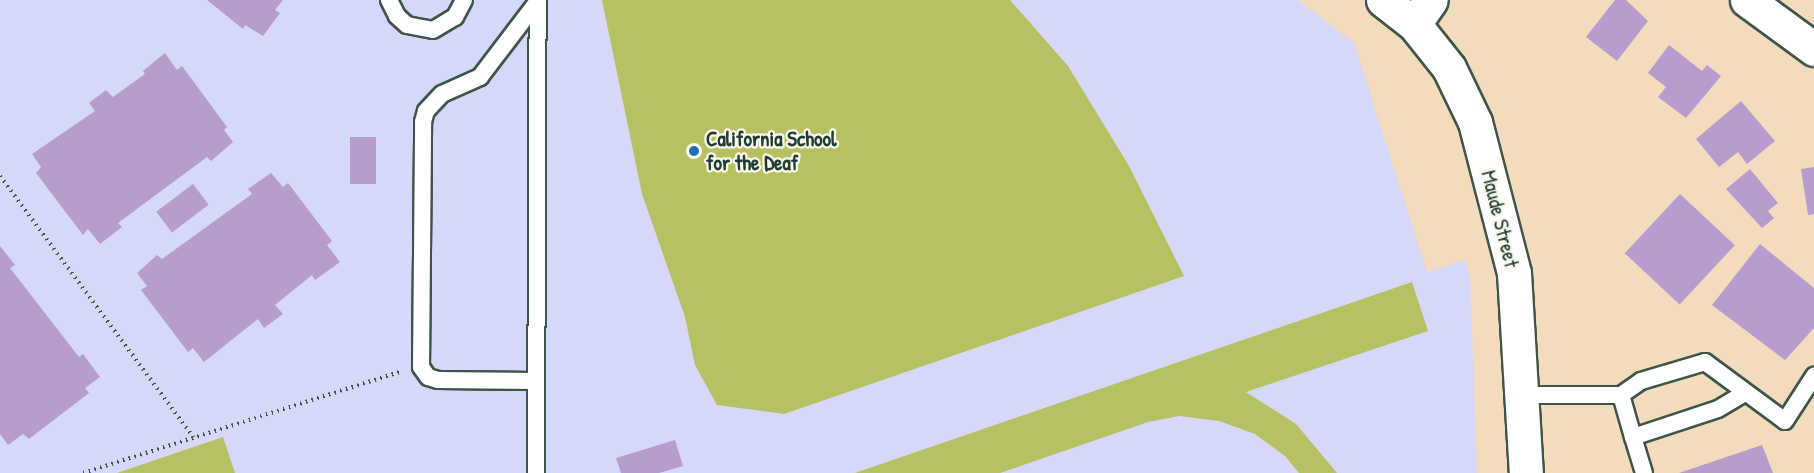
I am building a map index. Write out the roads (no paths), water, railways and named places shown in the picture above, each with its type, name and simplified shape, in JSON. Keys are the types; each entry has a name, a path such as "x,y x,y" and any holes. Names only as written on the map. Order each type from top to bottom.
{"street":[{"name":"Maude Street","path":"1383,0 1422,12 1475,122 1514,273 1526,473"},
{"path":"1747,0 1814,49"}],"lane":[{"path":"389,0 397,16 407,25 433,30 455,17 464,0"},
{"path":"536,381 438,380 428,376 422,368 426,111 442,94 480,77 538,0"},
{"path":"536,473 538,0"},
{"path":"1522,395 1620,395 1641,381 1704,362 1785,421 1814,376"},
{"path":"1633,437 1718,409 1745,393"},
{"path":"1620,395 1644,473"}],"place":[{"name":"California School for the Deaf","path":"694,151"}]}
